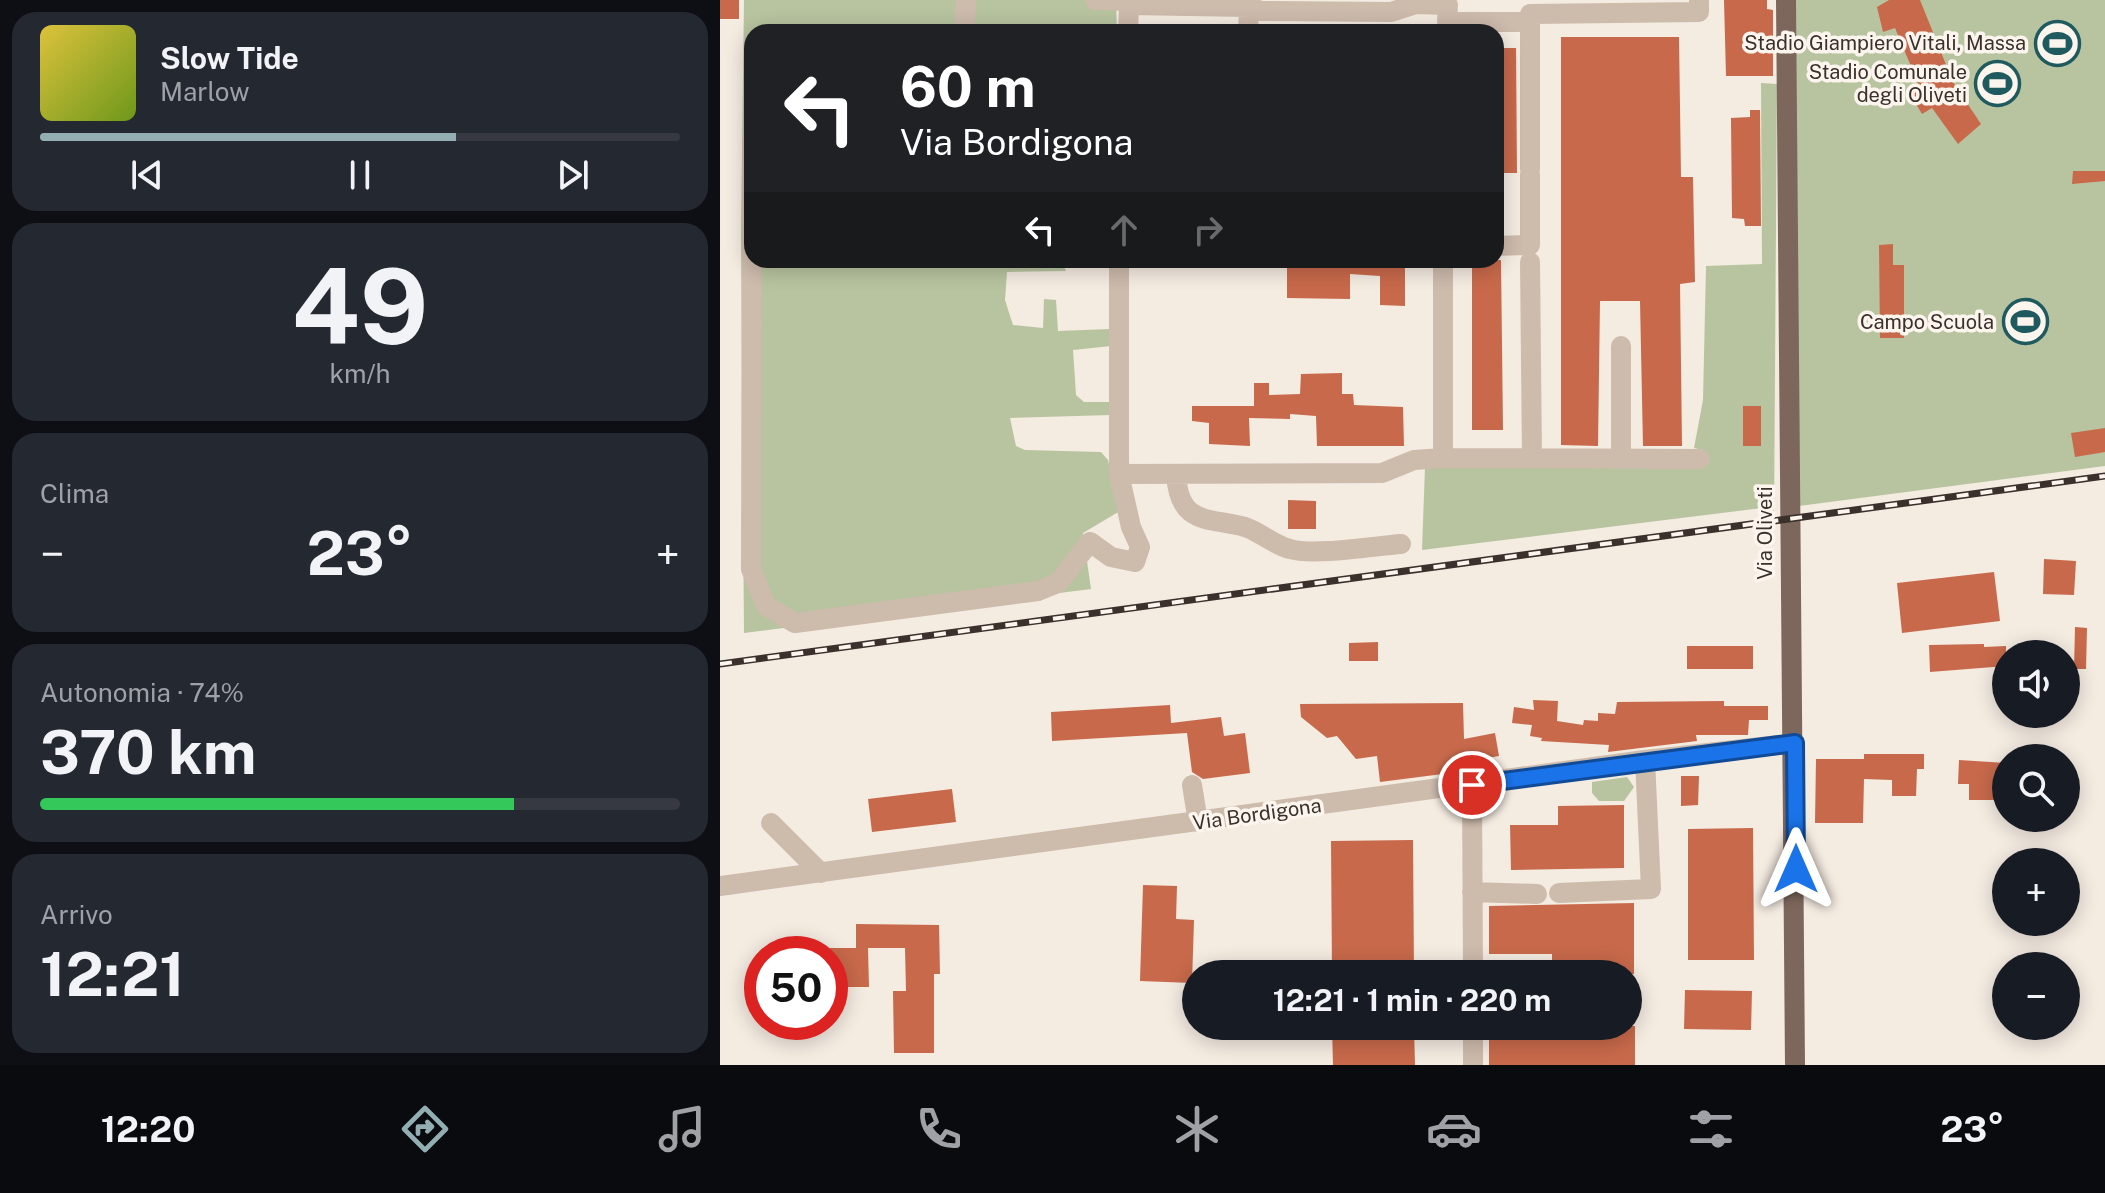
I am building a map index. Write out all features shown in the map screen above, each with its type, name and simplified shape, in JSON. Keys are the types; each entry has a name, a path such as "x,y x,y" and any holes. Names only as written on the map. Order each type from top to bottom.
{"main road":[{"name":"Via Oliveti","path":"1786,0 1789,625 1795,743 1795,1065"}],"street":[{"path":"964,24 966,0"},
{"path":"1095,0 1249,3 1261,11 1391,12 1416,4 1448,5 1445,24"},
{"path":"1532,459 1530,14 1699,12 1699,0"},
{"path":"1128,24 1129,2"},
{"path":"1248,24 1249,3"},
{"path":"1496,24 1530,22"},
{"path":"1504,248 1530,255"},
{"path":"752,268 751,569 766,606 795,623 1038,591 1058,583 1090,542 1111,557 1135,562 1140,547 1131,527 1119,474 1119,268"},
{"path":"1443,268 1443,458"},
{"path":"1621,346 1621,459"},
{"path":"1119,474 1382,473 1414,460 1443,458 1700,459"},
{"path":"1176,474 1177,488 1185,508 1209,523 1244,527 1291,550 1401,544"},
{"name":"Via Bordigona","path":"720,886 1645,760 1795,743"},
{"path":"1559,893 1651,889 1645,760"},
{"path":"1192,785 1198,822"},
{"path":"1472,785 1473,960"},
{"path":"771,823 821,873"},
{"path":"1472,892 1537,894"},
{"path":"1473,1040 1473,1065"}],"green space":[{"path":"744,0 1116,0 1117,24 744,24 744,268 1065,268 1066,271 1007,272 1005,300 1013,325 1043,328 1044,299 1056,300 1058,331 1110,329 1111,346 1073,350 1076,395 1084,402 1109,402 1111,415 1010,418 1016,446 1025,450 1101,452 1108,460 1120,511 1083,533 1091,589 744,633 741,235"},
{"path":"1794,0 2105,0 2105,466 1799,506"},
{"path":"1761,83 1777,84 1774,517 1762,518 1762,508 1422,550 1425,467 1703,450 1694,448 1703,400 1706,266 1762,264"},
{"path":"1627,777 1634,787 1624,801 1599,801 1592,793 1592,782"}],"building":[{"path":"720,0 739,0 739,19 720,19"},
{"path":"1724,0 1767,0 1767,9 1773,10 1773,76 1726,76"},
{"path":"1889,0 1920,0 1953,82 1981,124 1958,144 1932,108 1922,114 1910,94 1920,88 1895,28 1883,32 1877,7"},
{"path":"1561,37 1679,37 1681,177 1693,177 1695,282 1680,284 1682,446 1643,446 1640,301 1600,301 1598,446 1561,445"},
{"path":"1504,48 1516,48 1517,173 1504,173"},
{"path":"1750,110 1760,110 1761,226 1745,226 1744,219 1732,218 1731,118 1750,117"},
{"path":"2073,171 2105,171 2105,181 2072,184"},
{"path":"1893,244 1893,265 1904,265 1904,338 1880,338 1879,245"},
{"path":"1287,268 1405,268 1405,306 1380,305 1380,276 1350,274 1350,299 1287,298"},
{"path":"1472,268 1501,268 1503,430 1472,430"},
{"path":"1342,373 1342,394 1353,394 1354,405 1403,407 1404,446 1317,446 1316,416 1290,414 1290,419 1249,418 1250,446 1209,444 1209,423 1192,421 1192,406 1254,406 1254,383 1269,383 1269,395 1300,394 1301,374"},
{"path":"1743,406 1761,406 1761,446 1743,446"},
{"path":"2105,428 2105,452 2075,457 2071,433"},
{"path":"1288,500 1316,501 1316,529 1288,529"},
{"path":"2044,559 2076,561 2074,595 2043,594"},
{"path":"1994,572 2000,621 1902,633 1897,583"},
{"path":"2075,627 2087,628 2086,669 2080,669 2080,640 2075,640"},
{"path":"1378,642 1378,661 1349,661 1349,643"},
{"path":"1984,644 1984,647 1992,647 1992,667 1930,672 1929,645"},
{"path":"1687,646 1753,646 1753,669 1687,669"},
{"path":"1533,700 1558,701 1557,721 1583,725 1584,720 1598,721 1598,713 1615,714 1617,702 1724,701 1724,706 1768,706 1768,720 1749,720 1748,735 1696,735 1697,741 1608,752 1609,745 1541,741 1542,738 1530,736 1532,725 1512,723 1514,707 1534,710"},
{"path":"1463,703 1464,739 1495,733 1499,756 1465,762 1466,771 1380,782 1377,756 1356,759 1337,736 1327,738 1301,717 1300,704"},
{"path":"1170,705 1171,723 1221,717 1224,736 1245,733 1250,773 1203,779 1192,772 1187,733 1052,741 1051,712"},
{"path":"1864,754 1924,754 1924,769 1917,769 1916,796 1892,796 1892,780 1864,779 1863,823 1815,823 1816,759 1864,759"},
{"path":"1959,760 1992,762 1992,800 1969,800 1969,784 1958,784"},
{"path":"1681,776 1699,776 1698,805 1681,806"},
{"path":"952,789 956,822 872,832 868,799"},
{"path":"1624,805 1624,868 1511,870 1510,825 1558,825 1558,806"},
{"path":"1753,828 1754,960 1688,960 1688,829"},
{"path":"1413,840 1414,960 1332,960 1331,841"},
{"path":"1143,885 1177,886 1176,919 1194,920 1193,960 1182,960 1182,983 1140,981"},
{"path":"1634,903 1634,960 1552,960 1552,954 1489,954 1489,906"},
{"path":"856,924 939,925 940,974 934,974 934,1053 894,1053 893,991 906,991 905,948 868,948 869,987 848,987 848,948 856,948"},
{"path":"1685,990 1752,991 1751,1030 1684,1029"},
{"path":"1332,1040 1414,1040 1415,1065 1333,1065"},
{"path":"1489,1040 1635,1040 1635,1065 1489,1065"}],"railway":[{"path":"720,664 2105,476"}],"place":[{"name":"Stadio Giampiero Vitali, Massa","path":"2057,43"},
{"name":"Stadio Comunale degli Oliveti","path":"1998,84"},
{"name":"Campo Scuola","path":"2025,322"}],"route":[{"path":"1472,785 1645,760 1795,743 1796,869"}]}
